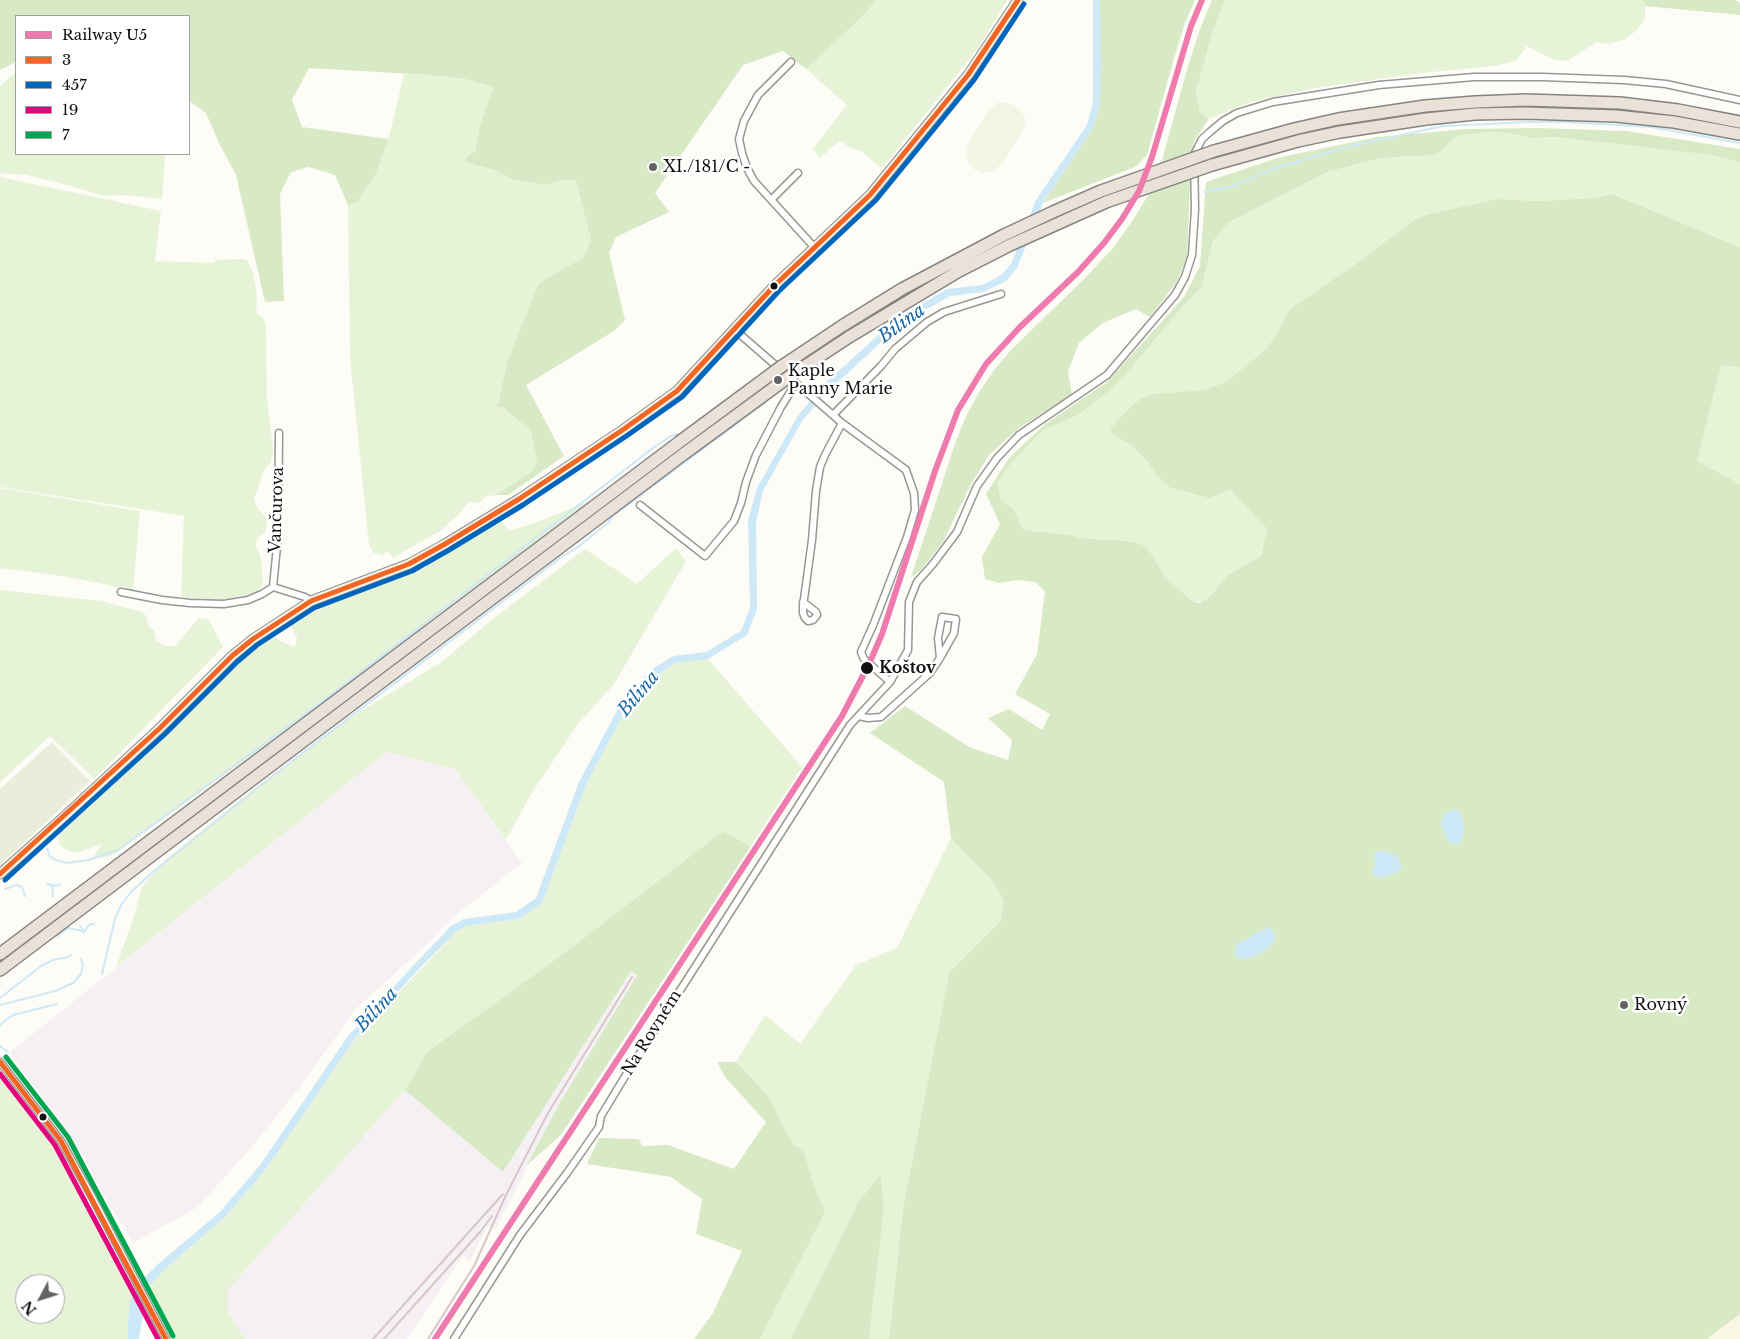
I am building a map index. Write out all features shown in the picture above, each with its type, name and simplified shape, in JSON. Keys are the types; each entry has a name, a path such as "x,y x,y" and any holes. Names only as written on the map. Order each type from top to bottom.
{"highway":[{"path":"0,954 782,366 842,326 911,284 1052,212 1109,188 1214,151 1338,119 1424,106 1526,100 1620,103 1678,110 1740,122"},
{"path":"0,970 685,453 790,376 849,336 959,271 1010,245 1106,202 1212,165 1298,141 1340,132 1426,119 1475,114 1525,113 1616,116 1674,122 1740,134"}],"main road":[{"path":"0,874 30,849 160,728 232,656 253,639 311,601 389,572 426,555 481,523 573,463 677,391 774,286 870,195 968,75 1018,0"}],"street":[{"path":"791,62 758,95 744,121 739,139 747,168 754,181 816,248"},
{"name":"Na Rovném","path":"454,1339 520,1235 599,1127 601,1116 624,1078 850,725 890,682 908,650 909,602 917,582 957,532 977,486 998,458 1019,435 1107,374 1175,295 1185,277 1192,255 1195,209 1194,155 1202,139 1223,121 1238,113 1273,102 1379,85 1474,77 1624,80 1666,84 1740,100"},
{"path":"772,199 798,172"},
{"path":"833,415 908,336 927,322 944,312 1001,294"},
{"path":"735,330 842,423 906,470 914,493 916,510 874,623 861,652 866,662 890,682"},
{"path":"640,505 706,556 734,521 756,456 781,407 798,384"},
{"path":"804,602 820,467 824,455 842,423"},
{"name":"Vančurova","path":"273,587 278,536 279,433"},
{"path":"121,592 190,604 224,604 248,600 273,587 305,597 311,601"},
{"path":"859,716 868,718 881,717 930,673 940,658 954,633 956,619 942,617 938,638 940,658"},
{"path":"0,1062 61,1141 166,1339"}],"shaded area":[{"path":"387,752 455,769 522,863 451,919 428,943 356,1009 296,1092 254,1144 198,1207 133,1243 104,1196 88,1164 10,1052"},
{"path":"631,971 637,975 559,1104 495,1230 488,1226 470,1261 463,1256 407,1339 245,1339 228,1312 228,1290 405,1090 503,1172"},
{"path":"1740,1314 1740,1339 1707,1339"}],"green space":[{"path":"0,0 876,0 864,15 806,69 783,51 743,65 655,193 669,212 616,237 609,253 625,320 614,331 526,385 564,456 508,495 496,495 531,472 537,461 531,431 502,407 497,407 508,359 539,283 584,257 591,239 576,181 561,180 547,185 514,180 494,170 465,162 467,156 475,152 480,125 494,87 465,79 429,75 309,68 292,100 302,127 388,139 376,174 357,202 348,205 335,175 309,167 291,172 280,194 284,301 265,302 236,175 206,113 190,102 190,15 15,15 15,62 0,70"},
{"path":"876,0 1007,0 978,48 884,166 880,167 861,151 850,148 840,140 820,158 813,149 847,105 806,69 864,15"},
{"path":"1100,0 1195,0 1185,23 1147,155 1135,167 1043,203 1093,128 1100,103"},
{"path":"1212,0 1225,0 1212,34 1196,92 1200,112 1209,119 1194,141 1190,183 1187,259 1176,283 1150,317 1136,309 1103,323 1079,343 1068,371 1072,395 1019,428 989,455 971,484 943,542 920,571 911,577 956,441 967,414 980,391 1011,350 1112,249 1149,194 1162,160 1200,29"},
{"path":"1225,0 1643,0 1645,15 1644,20 1636,31 1624,40 1608,44 1596,42 1569,60 1552,59 1527,46 1516,61 1494,66 1422,73 1316,88 1251,102 1209,119 1200,112 1196,92 1212,34"},
{"path":"1643,0 1735,0 1740,3 1740,15 1645,6"},
{"path":"15,73 15,155 165,155 162,199 126,195 105,196 26,175 0,173 0,86"},
{"path":"404,74 465,79 495,87 480,125 475,152 467,156 465,162 494,170 514,180 547,185 561,180 576,181 591,239 584,257 539,283 508,359 497,406 501,407 531,431 537,461 531,472 496,495 485,497 479,503 469,502 440,531 393,558 388,552 385,552 384,555 374,553 369,545 350,358 348,205 357,202 376,174 390,133"},
{"path":"999,102 1014,105 1021,111 1025,118 1025,124 1002,164 992,171 983,173 975,170 969,163 966,155 968,143 990,109"},
{"path":"1538,128 1627,131 1740,149 1740,162 1712,155 1554,137 1530,138 1508,133 1488,132 1462,135 1453,139 1440,152 1433,155 1382,158 1327,172 1228,223 1213,241 1202,287 1184,305 1131,368 1108,392 1078,415 1040,433 997,482 1001,500 1014,510 1022,528 1025,530 1081,538 1127,541 1143,545 1152,555 1165,578 1195,603 1201,603 1209,597 1228,575 1261,556 1267,529 1230,489 1210,498 1171,488 1156,475 1148,462 1133,447 1113,434 1110,429 1130,407 1142,398 1153,394 1203,390 1226,382 1266,349 1279,331 1284,317 1290,309 1354,265 1415,219 1429,214 1496,199 1539,201 1594,198 1612,194 1740,247 1740,368 1721,365 1697,461 1740,484 1740,1314 1707,1339 889,1339 903,1208 949,973 1000,922 1004,901 993,882 951,838 944,782 870,733 905,706 971,748 1008,760 1012,740 988,718 1009,709 1042,730 1050,714 1015,694 1037,654 1045,591 1035,582 1019,580 999,583 985,579 982,557 1000,524 986,494 1009,458 1044,425 1107,382 1184,297 1200,266 1206,182 1277,158 1377,137 1467,129"},
{"path":"1488,132 1508,133 1530,138 1554,137 1712,155 1740,162 1740,247 1612,194 1594,198 1539,201 1496,199 1415,219 1354,265 1290,309 1284,317 1279,331 1266,349 1226,382 1203,390 1153,394 1130,407 1110,429 1148,462 1156,475 1230,489 1267,529 1261,556 1228,575 1205,601 1195,603 1165,578 1159,569 1127,541 1081,538 1022,528 1014,510 1001,500 997,482 1002,474 1040,433 1078,415 1108,392 1202,287 1213,241 1228,223 1327,172 1382,158 1432,155 1440,152 1453,139 1462,135"},
{"path":"0,177 161,211 155,261 214,263 216,260 247,260 253,272 256,287 256,313 263,318 266,325 267,397 273,449 271,463 265,468 254,499 258,509 268,519 265,532 256,542 261,558 263,581 256,593 223,600 181,597 184,516 0,487"},
{"path":"1721,364 1740,367 1740,484 1697,461"},
{"path":"0,488 140,511 133,591 121,585 119,589 113,586 56,575 0,568"},
{"path":"591,500 269,743 113,855 91,860 102,844 77,853 66,850 59,844 59,834 262,643 275,637 295,647 297,638 291,626 301,619 325,606 374,586 418,569 424,569 430,563 500,519 509,531 543,520"},
{"path":"676,548 686,561 614,684 578,724 531,794 506,840 455,769 387,752 116,967 142,887 165,860 252,790 345,721 443,661 494,618 585,549 637,584"},
{"path":"0,590 101,601 143,612 147,618 148,625 154,631 156,640 165,646 175,646 199,618 209,620 223,647 94,779 50,736 0,782"},
{"path":"708,659 802,767 751,846 723,831 563,954 427,1052 405,1090 228,1290 228,1312 245,1339 173,1339 147,1289 163,1271 225,1217 266,1169 354,1040 456,932 466,926 519,919 542,903 586,785 626,709 656,676 675,663"},
{"path":"52,742 90,781 0,865 0,789"},
{"path":"723,831 751,846 561,1135 527,1165 559,1104 637,975 631,971 503,1172 405,1090 427,1052 563,954"},
{"path":"951,838 993,882 1004,901 1000,922 949,973 903,1208 889,1339 869,1339 884,1208 881,1174 858,1202 791,1339 760,1339 825,1212 812,1179 804,1151 794,1144 736,1062 765,1015 800,1044 856,965 897,948"},
{"path":"717,1062 736,1062 770,1098 783,1127 794,1144 804,1151 812,1179 825,1212 760,1339 694,1339 713,1313 742,1251 696,1234 702,1199 671,1177 587,1164 599,1138 639,1139 642,1146 668,1145 734,1169 766,1122 725,1077"},
{"path":"0,1076 53,1146 133,1295 130,1301 128,1339 0,1339"},
{"path":"881,1174 884,1208 869,1339 791,1339 858,1202"}],"water":[{"name":"Bílina","path":"1093,0 1100,0 1101,65 1100,103 1093,128 1043,203 1017,268 1006,281 984,292 950,296 901,324 828,391 802,421 763,491 756,522 757,609 747,635 708,659 675,663 656,676 626,709 586,785 542,903 519,919 466,926 456,932 416,972 354,1040 266,1169 225,1217 163,1271 147,1289 139,1339 128,1339 130,1301 141,1281 157,1265 220,1212 260,1165 348,1036 451,926 464,919 516,912 536,898 579,782 620,705 651,670 673,656 706,652 741,631 750,608 748,521 757,488 797,417 822,386 897,318 947,289 982,285 1001,275 1011,264 1036,200 1087,125 1093,102"},
{"path":"1454,809 1460,812 1464,824 1464,833 1460,843 1457,845 1449,842 1441,821 1445,814"},
{"path":"1380,851 1398,857 1402,867 1398,872 1380,878 1372,874 1375,862 1374,853"},
{"path":"1269,927 1274,932 1275,941 1266,950 1256,956 1243,959 1236,957 1234,949 1239,943"}],"waterway":[{"path":"1204,192 1230,187 1276,168 1347,147 1443,126 1568,122 1651,127 1740,143"},
{"path":"102,974 115,919 121,905 131,892 154,871 288,764 560,558 578,547 609,522 613,516 767,401"},
{"path":"47,848 50,857 67,863 88,860 118,850 323,701 657,445 678,434"},
{"path":"47,884 57,886 60,884"},
{"path":"5,889 17,885 22,887 25,896"},
{"path":"52,885 53,897"},
{"path":"83,933 90,924 94,924"},
{"path":"80,926 84,931"},
{"path":"57,936 68,928 84,931"},
{"path":"0,998 41,966 53,960 71,955"},
{"path":"0,1005 55,991 73,983 81,974 83,965 81,959"},
{"path":"0,1026 13,1015 57,1004"},
{"path":"0,1046 8,1052"}],"railway":[{"path":"428,1339 474,1266 506,1195 548,1113 632,977"},
{"path":"373,1339 503,1194"},
{"path":"384,1339 480,1232 492,1216"}],"rail line":[{"name":"U5","path":"435,1339 842,716 882,634 935,471 958,410 986,364 1020,327 1078,272 1104,243 1122,219 1139,191 1152,157 1191,26 1202,0"}],"transit line":[{"name":"3","path":"0,874 160,728 232,656 253,639 311,601 409,564 445,544 519,499 677,391 774,286 870,195 968,75 1018,0"},
{"name":"457","path":"5,880 165,734 237,662 257,645 314,608 412,571 449,550 523,505 682,397 779,291 876,200 974,80 1024,4"},
{"name":"7","path":"6,1057 68,1137 173,1336"},
{"name":"3","path":"0,1062 61,1141 166,1339"},
{"name":"19","path":"0,1074 55,1145 158,1339"}],"place":[{"name":"XI./181/C -","path":"653,167"},
{"name":"Kaple Panny Marie","path":"778,380"},
{"name":"Koštov","path":"867,668"},
{"name":"Rovný","path":"1624,1005"}]}
